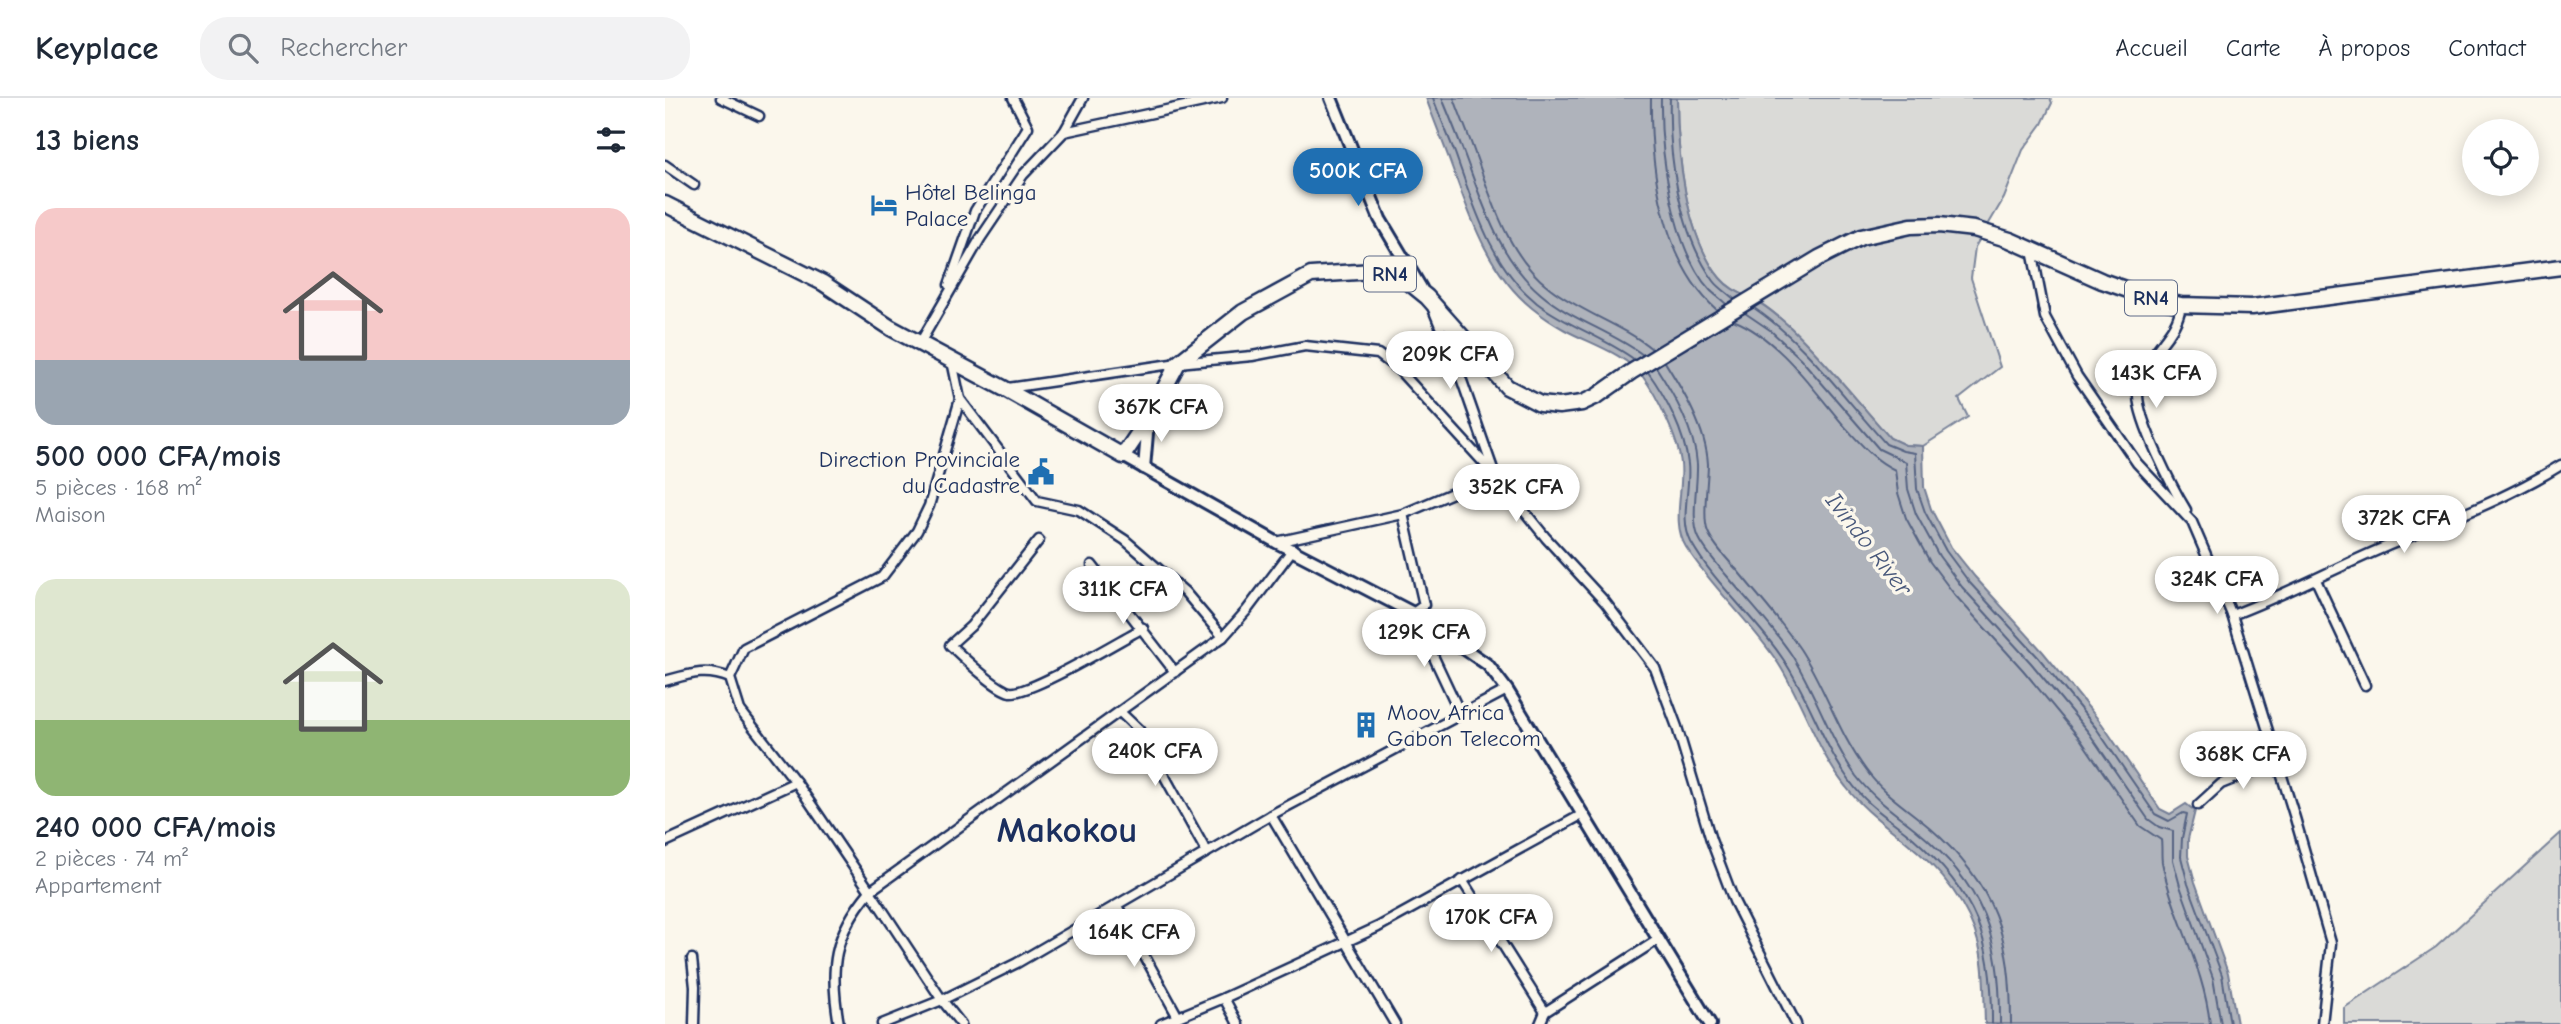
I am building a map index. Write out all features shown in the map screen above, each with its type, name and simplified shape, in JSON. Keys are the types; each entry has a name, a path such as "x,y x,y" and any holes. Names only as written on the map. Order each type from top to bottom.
{"highway":[{"path":"665,204 823,283 891,328 1123,456"},
{"name":"RN4","path":"1123,456 1148,419 1178,363 1243,312 1311,275 1373,271 1401,276 1427,297 1507,387 1541,404 1559,406 1582,403 1597,396 1765,289 1861,237 1911,226 1974,229 2010,240 2072,270 2129,292 2181,305 2252,307 2561,267"}],"street":[{"path":"721,98 759,116"},
{"path":"942,303 975,211 1027,127 1013,98"},
{"path":"920,343 980,239 1023,175 1064,132 1083,98"},
{"path":"1064,132 1222,98"},
{"path":"1331,98 1380,219 1427,297 1460,375 1495,475"},
{"path":"665,165 694,185"},
{"path":"2032,250 2045,317 2077,376 2137,463 2192,522"},
{"path":"2181,305 2172,332 2149,361 2138,396 2146,430 2192,522 2232,615 2278,761 2331,943 2322,1024"},
{"path":"1005,389 1178,363 1252,356 1305,346 1378,354 1399,370 1605,602 1654,668 1677,727 1711,840 1734,901 1796,1024"},
{"path":"952,361 960,399 1037,501 1079,510 1125,540 1185,592 1223,637"},
{"path":"960,399 929,506 917,531 882,577 744,648 730,678 740,710 796,782 942,1000 961,1024"},
{"path":"1144,468 1148,419"},
{"path":"1123,456 1276,542 1413,613 1488,664 1507,690 1710,1024"},
{"path":"2232,615 2494,502 2561,466"},
{"path":"1276,542 1403,514 1495,475"},
{"path":"1403,514 1424,605 1413,613"},
{"path":"1039,540 971,626 950,645 977,670 1008,691 1017,691 1038,684 1143,628"},
{"path":"839,1024 833,973 838,941 856,907 870,891 1223,637 1293,549"},
{"path":"1092,565 1175,672"},
{"path":"2316,580 2365,685"},
{"path":"1413,613 1460,713"},
{"path":"665,681 713,671 730,678"},
{"path":"883,1024 942,1000 1017,963 1206,851 1507,690"},
{"path":"1120,712 1139,730 1206,851"},
{"path":"2198,805 2221,784 2278,761"},
{"path":"665,842 796,782"},
{"path":"1161,1024 1378,927 1583,814"},
{"path":"1271,815 1395,1024"},
{"path":"1462,880 1545,1012"},
{"path":"1117,906 1178,1017"},
{"path":"1540,1024 1545,1012 1659,940"},
{"path":"692,959 695,987 694,1024"},
{"path":"1224,998 1238,1024"}],"shaded area":[{"path":"1677,98 2050,98 2052,103 2042,124 2023,150 2004,198 1975,247 1971,278 2000,367 1959,399 1968,417 1923,446 1905,445 1890,438 1829,367 1790,327 1765,306 1732,289 1720,278 1699,240 1685,192"},
{"path":"2561,833 2561,1024 2344,1024 2344,1008 2436,947"}],"water":[{"name":"Ivindo River","path":"1426,98 1677,98 1685,192 1699,240 1720,278 1732,289 1765,306 1790,327 1829,367 1890,438 1905,445 1923,446 1924,487 1931,509 1951,547 2102,724 2160,809 2170,814 2186,804 2195,811 2188,839 2188,856 2228,973 2237,1024 1985,1024 1979,945 1959,900 1940,874 1917,850 1866,809 1846,787 1826,758 1778,663 1686,547 1679,528 1679,454 1667,419 1649,385 1626,362 1540,314 1516,293 1502,276 1471,218"}],"place":[{"name":"Hôtel Belinga Palace","path":"884,205"},
{"name":"Direction Provinciale du Cadastre","path":"1041,472"},
{"name":"Moov Africa Gabon Telecom","path":"1366,725"}],"district":[{"name":"Makokou","path":"1067,829"}]}
